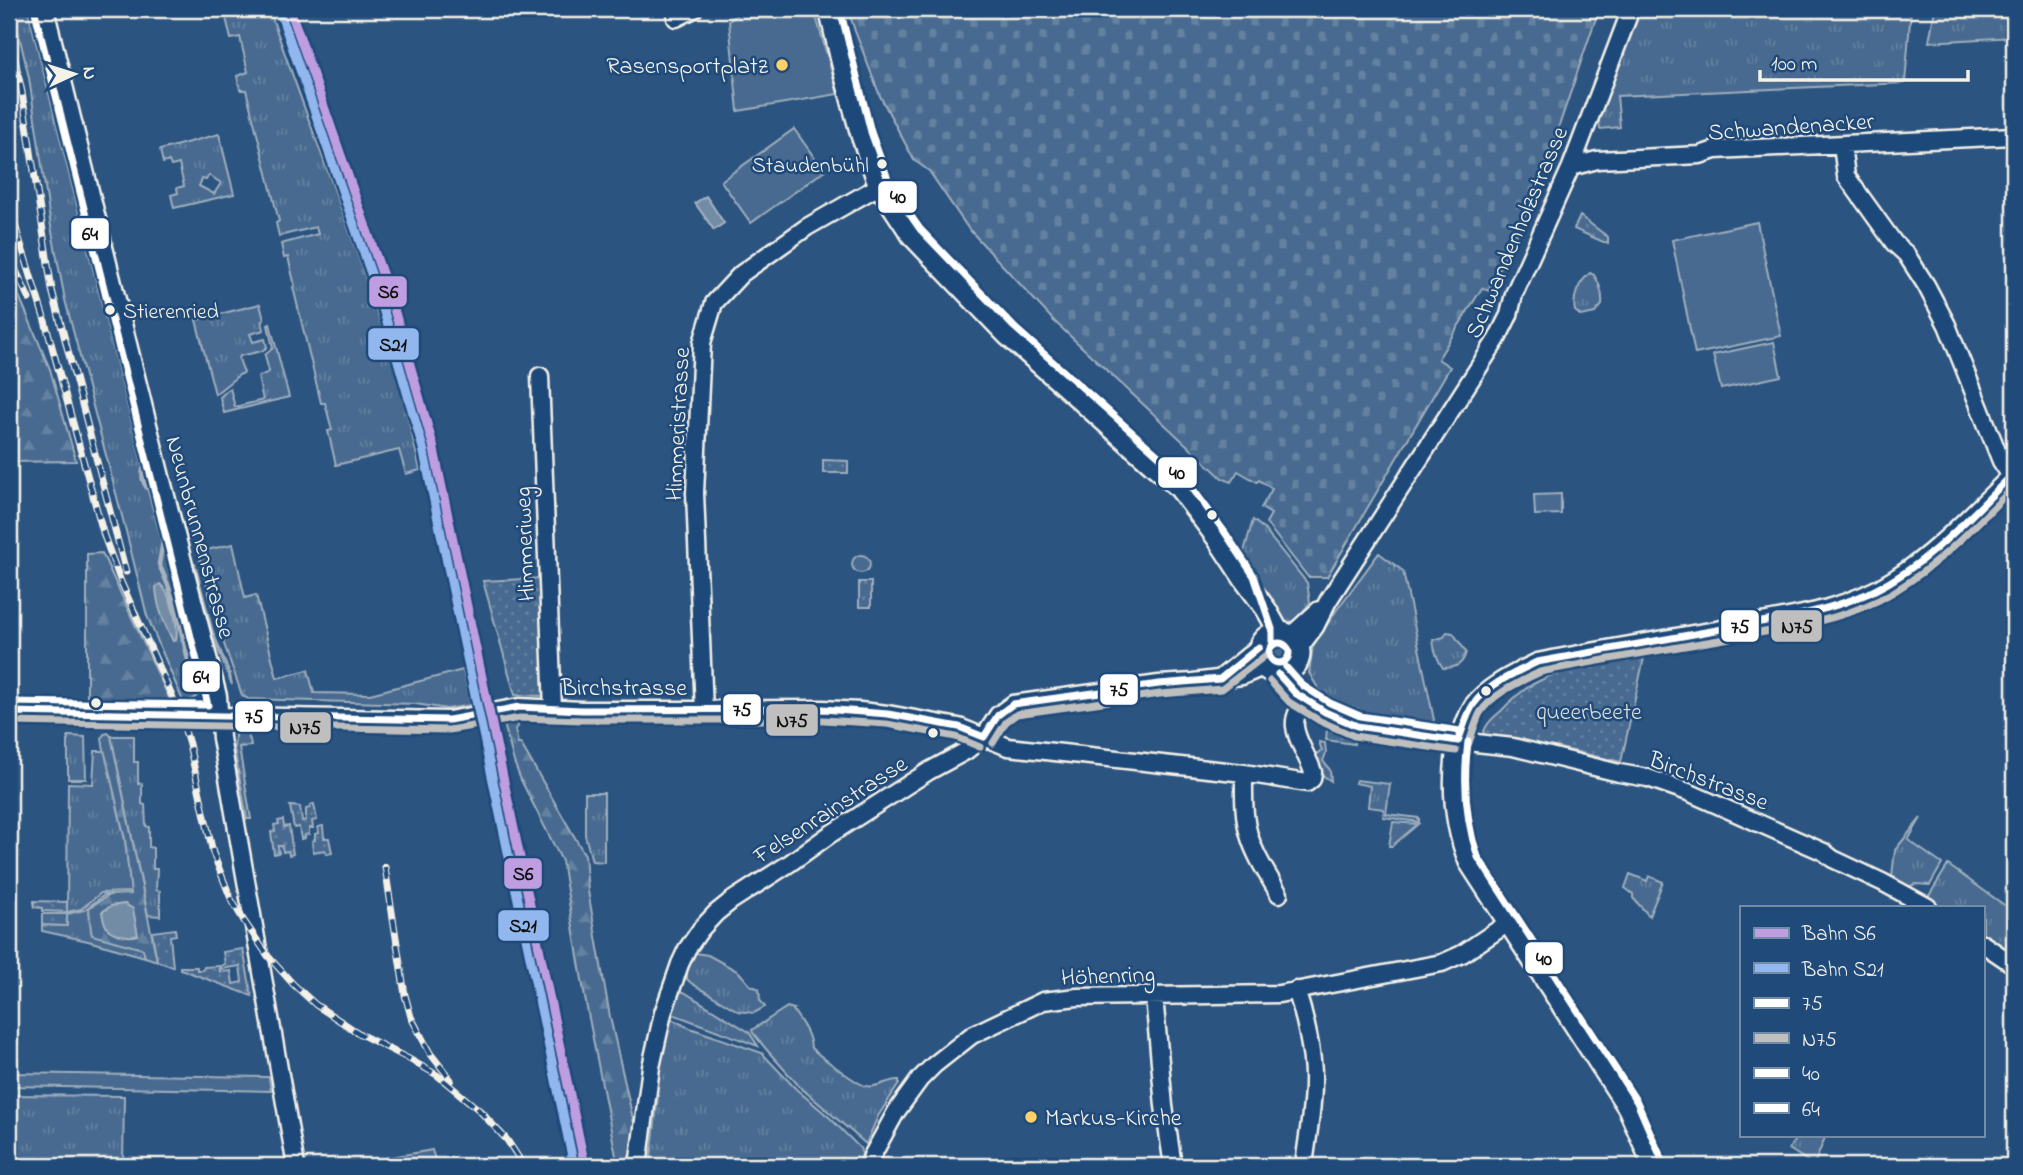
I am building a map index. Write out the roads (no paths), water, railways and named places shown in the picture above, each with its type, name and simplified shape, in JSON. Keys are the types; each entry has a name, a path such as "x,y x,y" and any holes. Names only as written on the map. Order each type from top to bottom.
{"street":[{"name":"Neunbrunnenstrasse","path":"45,9 218,696 221,738 296,1166"},
{"path":"676,18 694,9"},
{"path":"829,9 861,135 879,186 912,236 1007,335 1179,488 1266,609 1294,693 1325,712 1357,726 1458,741"},
{"name":"Schwandenholzstrasse","path":"1278,651 1315,627 1328,601 1497,339 1509,315 1514,294 1571,167 1630,9"},
{"name":"Schwandenacker","path":"1571,167 1597,160 1700,155 1715,150 2014,136"},
{"path":"1653,1166 1628,1108 1476,876 1460,840 1453,798 1458,741 1474,704 1503,681 1537,662 1791,618 1864,595 1920,560 2013,475 2001,461 1947,325 1926,285 1906,254 1894,243 1846,176 1842,145"},
{"name":"Himmeristrasse","path":"704,711 695,493 702,343 714,303 741,274 807,227 879,186"},
{"name":"Himmeriweg","path":"540,376 553,710"},
{"path":"1278,651 1220,679 1022,702 1006,708 998,715 984,737 1008,747 1244,773 1307,783 1312,779 1313,772 1295,731 1294,720 1308,700"},
{"name":"Birchstrasse","path":"9,712 455,719 519,707 553,710 704,711 822,709 878,713 959,727 984,737"},
{"name":"Felsenrainstrasse","path":"638,1166 651,1067 663,1013 680,964 701,929 731,901 984,737"},
{"name":"Birchstrasse","path":"1458,741 1541,753 1648,778 1688,792 1824,852 1926,906"},
{"path":"1244,773 1245,813 1249,836 1279,894"},
{"name":"Höhenring","path":"869,1166 896,1112 913,1087 934,1065 972,1035 1043,1001 1077,997 1279,994 1442,963 1462,954 1508,923"},
{"path":"1984,945 2014,965"},
{"path":"1296,990 1301,1003 1314,1082 1304,1166"},
{"path":"1154,996 1164,1106 1173,1166"}],"waterway":[{"path":"29,9 144,466 143,479 149,490 163,541 159,564 176,609 188,660"}],"railway":[{"path":"9,32 22,92 52,290 126,572"},
{"path":"9,206 45,321 104,536 121,582 180,714 213,853 231,899 268,956 316,1005 360,1034 437,1075 485,1115"},
{"path":"9,255 29,299"},
{"path":"385,867 405,995 411,1017 430,1053 451,1080"},
{"path":"477,1108 507,1140 524,1166"}],"rail line":[{"name":"S6","path":"290,9 392,302 433,445 585,1166"},
{"name":"S21","path":"280,12 382,305 423,448 574,1166"}],"place":[{"name":"Rasensportplatz","path":"782,65"},
{"name":"Staudenbühl","path":"882,164"},
{"name":"Stierenried","path":"110,310"},
{"name":"Markus-Kirche","path":"1031,1117"}],"park label":[{"name":"queerbeete","path":"1589,711"}]}
